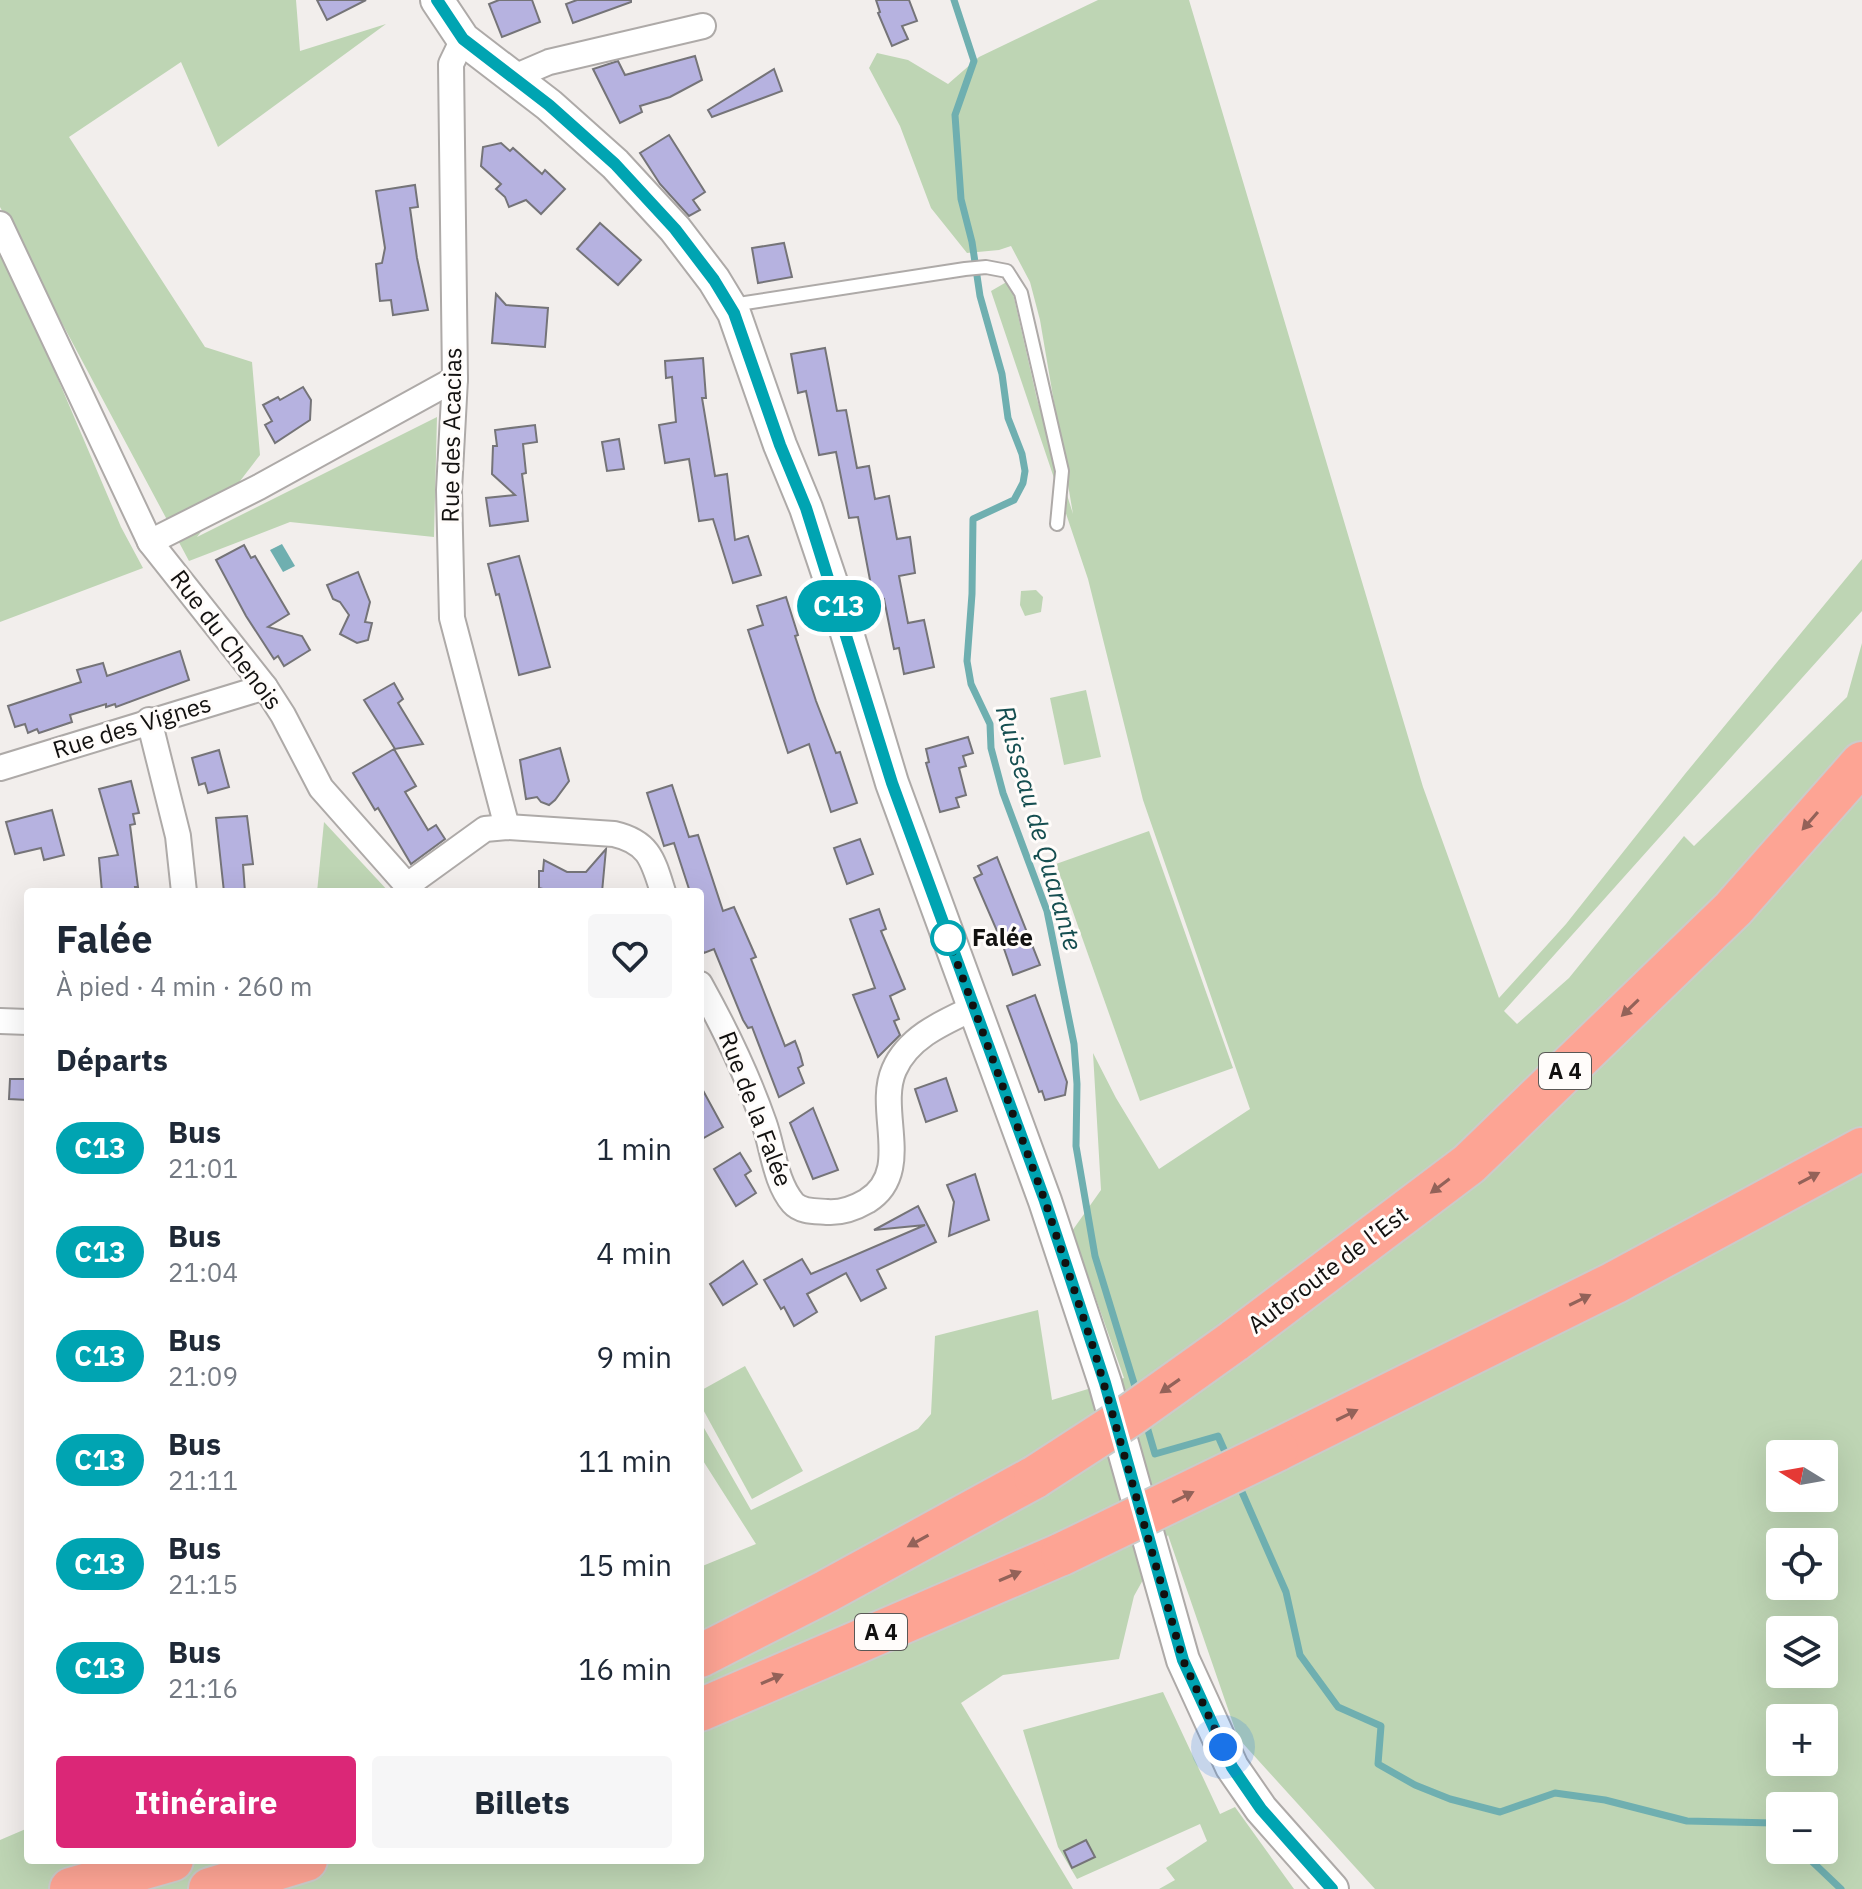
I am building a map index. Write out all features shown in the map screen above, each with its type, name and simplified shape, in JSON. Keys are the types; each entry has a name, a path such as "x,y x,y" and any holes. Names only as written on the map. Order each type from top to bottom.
{"highway":[{"name":"Autoroute de l’Est","path":"704,1654 827,1591 1035,1477 1129,1416 1234,1341 1469,1164 1733,909 1862,763"},
{"name":"A 4","path":"704,1708 1062,1554 1614,1283 1862,1149"},
{"path":"71,1889 158,1864"},
{"path":"210,1889 293,1864"}],"main road":[{"path":"437,0 463,39 514,77 615,164 675,229 729,305 806,508 892,783 1045,1201 1105,1383 1183,1660 1232,1767 1261,1809 1332,1889"}],"street":[{"path":"514,77 549,62 703,26"},
{"name":"Rue des Acacias","path":"463,39 451,64 455,379 449,490 452,618 507,827"},
{"name":"Rue du Chenois","path":"0,224 150,542 265,687 321,788 411,888"},
{"path":"150,542 259,487 455,379"},
{"name":"Rue des Vignes","path":"0,768 265,687"},
{"path":"149,720 178,836 184,888"},
{"path":"411,888 485,829 507,827 614,834 631,838 645,847 662,888"},
{"name":"Rue de la Falée","path":"704,991 746,1076 786,1192 794,1205 808,1211 834,1212 857,1206 873,1197 884,1184 890,1170 892,1147 888,1093 893,1071 912,1044 936,1027 974,1008"},
{"path":"0,1021 24,1022"}],"lane":[{"path":"729,305 965,269 986,267 1007,271 1021,293 1062,471 1057,524"}],"green space":[{"path":"0,0 296,0 300,51 386,24 218,147 181,62 69,137 205,347 252,362 260,455 197,537 437,417 434,537 290,522 189,561 0,207"},
{"path":"1098,0 1189,0 1423,787 1499,998 1566,924 1862,559 1862,611 1504,1011 1517,1024 1569,978 1684,836 1694,846 1847,697 1862,643 1862,1889 1375,1889 1238,1738 1168,1535 1134,1596 1119,1659 1003,1675 961,1703 1073,1889 0,1889 0,1840 24,1830 24,1864 704,1864 704,1565 756,1544 704,1462 704,1428 751,1510 918,1429 931,1414 935,1336 1038,1310 1052,1400 1124,1378 1072,1231 1101,1190 1093,1053 1159,1169 1250,1109 1143,800 1088,579 991,291 1010,280 1037,399 1073,514 1040,320 1030,282 1011,246 967,253 931,208 900,126 869,68 877,53 908,60 948,84 979,57"},
{"path":"0,243 121,527 143,568 0,622"},
{"path":"1036,590 1043,597 1041,612 1025,616 1020,605 1021,591"},
{"path":"1086,690 1101,757 1064,765 1050,698"},
{"path":"324,822 385,888 317,888"},
{"path":"1149,831 1233,1068 1140,1101 1056,864"},
{"path":"745,1366 803,1471 752,1499 704,1411 704,1389"},
{"path":"1163,1692 1220,1814 1235,1807 1294,1889 1159,1889 1175,1880 1166,1868 1207,1841 1200,1824 1077,1879 1058,1847 1023,1730"}],"water":[{"path":"282,544 295,566 283,572 270,550"}],"building":[{"path":"317,0 366,0 327,20"},
{"path":"499,0 532,0 540,22 502,37 489,4"},
{"path":"577,0 631,2 573,23 566,4"},
{"path":"876,0 909,0 917,21 902,26 908,39 892,46"},
{"path":"695,56 702,80 670,97 640,106 642,112 620,123 593,69 618,61 625,75"},
{"path":"774,69 782,91 712,117 708,110"},
{"path":"669,135 705,192 693,200 700,210 689,216 660,184 640,153"},
{"path":"501,143 510,151 513,148 542,174 545,170 565,189 541,214 526,200 509,207 505,197 496,189 501,184 481,166 483,147"},
{"path":"415,185 418,207 410,208 428,310 393,315 391,300 380,301 376,264 382,263 385,248 376,191"},
{"path":"600,223 641,260 618,285 577,249"},
{"path":"784,243 792,277 758,283 752,248"},
{"path":"496,294 506,305 548,308 545,347 492,343"},
{"path":"825,348 837,411 846,410 857,468 869,466 875,499 889,496 897,539 910,537 915,573 899,576 908,623 924,620 934,667 904,674 899,648 894,649 884,599 874,601 858,517 849,518 836,452 819,455 806,391 798,393 791,354"},
{"path":"703,358 706,398 702,398 715,476 727,474 735,540 748,536 761,575 733,583 713,519 699,521 689,459 665,463 659,425 676,422 672,377 666,378 665,361"},
{"path":"303,387 311,400 310,420 275,443 265,425 272,421 263,405 278,397 280,400"},
{"path":"535,425 537,442 523,444 526,473 522,474 528,521 490,526 486,498 515,495 492,474 493,446 497,446 495,430"},
{"path":"619,439 624,469 607,471 602,442"},
{"path":"244,545 251,558 255,556 289,614 268,627 302,636 310,650 284,666 278,656 274,659 246,616 216,560"},
{"path":"519,556 550,667 519,675 499,594 496,595 488,564"},
{"path":"358,572 370,602 365,622 372,623 368,640 357,643 340,634 349,615 340,602 333,599 327,585"},
{"path":"786,597 816,701 836,753 840,752 857,803 831,812 809,744 788,753 748,630 763,625 757,606"},
{"path":"180,651 189,680 116,707 115,704 106,707 106,704 70,715 72,722 39,733 37,729 28,733 25,724 15,727 8,706 81,682 77,670 103,663 107,676"},
{"path":"394,683 403,699 398,703 423,744 395,749 364,700"},
{"path":"968,737 973,753 963,756 966,766 959,768 966,795 956,798 959,807 940,812 926,763 929,762 926,749"},
{"path":"560,748 569,781 549,805 537,797 526,799 520,760"},
{"path":"394,749 416,786 405,792 428,830 436,825 445,839 411,864 353,773"},
{"path":"219,750 229,787 208,793 205,783 199,785 192,758"},
{"path":"131,781 139,813 133,814 135,824 130,825 138,887 102,888 99,858 118,855 99,789"},
{"path":"672,785 689,837 698,835 723,911 734,907 756,957 751,959 785,1046 795,1041 803,1065 798,1068 804,1083 779,1097 752,1027 748,1028 743,1020 714,949 704,953 704,888 689,888 674,843 664,846 647,793"},
{"path":"52,810 64,855 44,860 41,848 15,854 6,822"},
{"path":"247,816 253,864 243,865 245,888 224,888 216,818"},
{"path":"860,839 873,874 847,884 834,848"},
{"path":"606,849 602,888 539,888 539,871 543,871 544,860 567,872 586,872"},
{"path":"997,857 1040,965 1013,975 974,878 982,874 978,866"},
{"path":"879,909 886,929 881,931 905,989 890,996 899,1019 894,1021 900,1035 878,1057 853,995 875,988 850,919"},
{"path":"1035,995 1067,1082 1065,1095 1045,1100 1042,1091 1039,1092 1007,1006"},
{"path":"946,1078 957,1111 926,1122 915,1089"},
{"path":"10,1079 24,1079 24,1100 9,1099"},
{"path":"704,1092 723,1127 704,1138"},
{"path":"813,1108 838,1170 813,1179 790,1123"},
{"path":"740,1153 751,1171 745,1175 756,1193 736,1206 714,1169"},
{"path":"975,1174 989,1220 949,1236 954,1202 947,1185"},
{"path":"918,1206 936,1242 877,1270 886,1288 861,1301 846,1273 807,1294 817,1312 794,1326 764,1280 802,1259 811,1274 925,1225 874,1230"},
{"path":"743,1261 757,1284 723,1305 710,1284"},
{"path":"1086,1840 1095,1857 1072,1868 1064,1851"}],"waterway":[{"name":"Ruisseau de Quarante","path":"954,0 974,61 955,115 961,199 972,242 980,296 1002,374 1008,418 1025,471 1014,500 973,519 967,661 971,684 990,724 991,748 1003,793 1047,911 1074,1044 1076,1146 1095,1256 1137,1393"},
{"name":"Ruisseau de Quarante","path":"1145,1420 1155,1454 1218,1436 1229,1461"},
{"name":"Ruisseau de Quarante","path":"1238,1483 1286,1592 1300,1655 1338,1707 1381,1726 1378,1764 1415,1785 1450,1799 1500,1812 1555,1793 1605,1800 1687,1821 1766,1823"},
{"name":"Ruisseau de Quarante","path":"1815,1864 1841,1889"}],"bus line":[{"name":"C13","path":"437,0 463,39 549,105 615,164 675,229 714,280 734,313 838,603 892,783 1045,1201 1105,1383 1183,1660 1232,1767 1261,1809 1332,1889"}],"place":[{"name":"Falée","path":"948,938"}],"route":[{"path":"948,938 1045,1201 1105,1383 1183,1660 1223,1747"}]}
